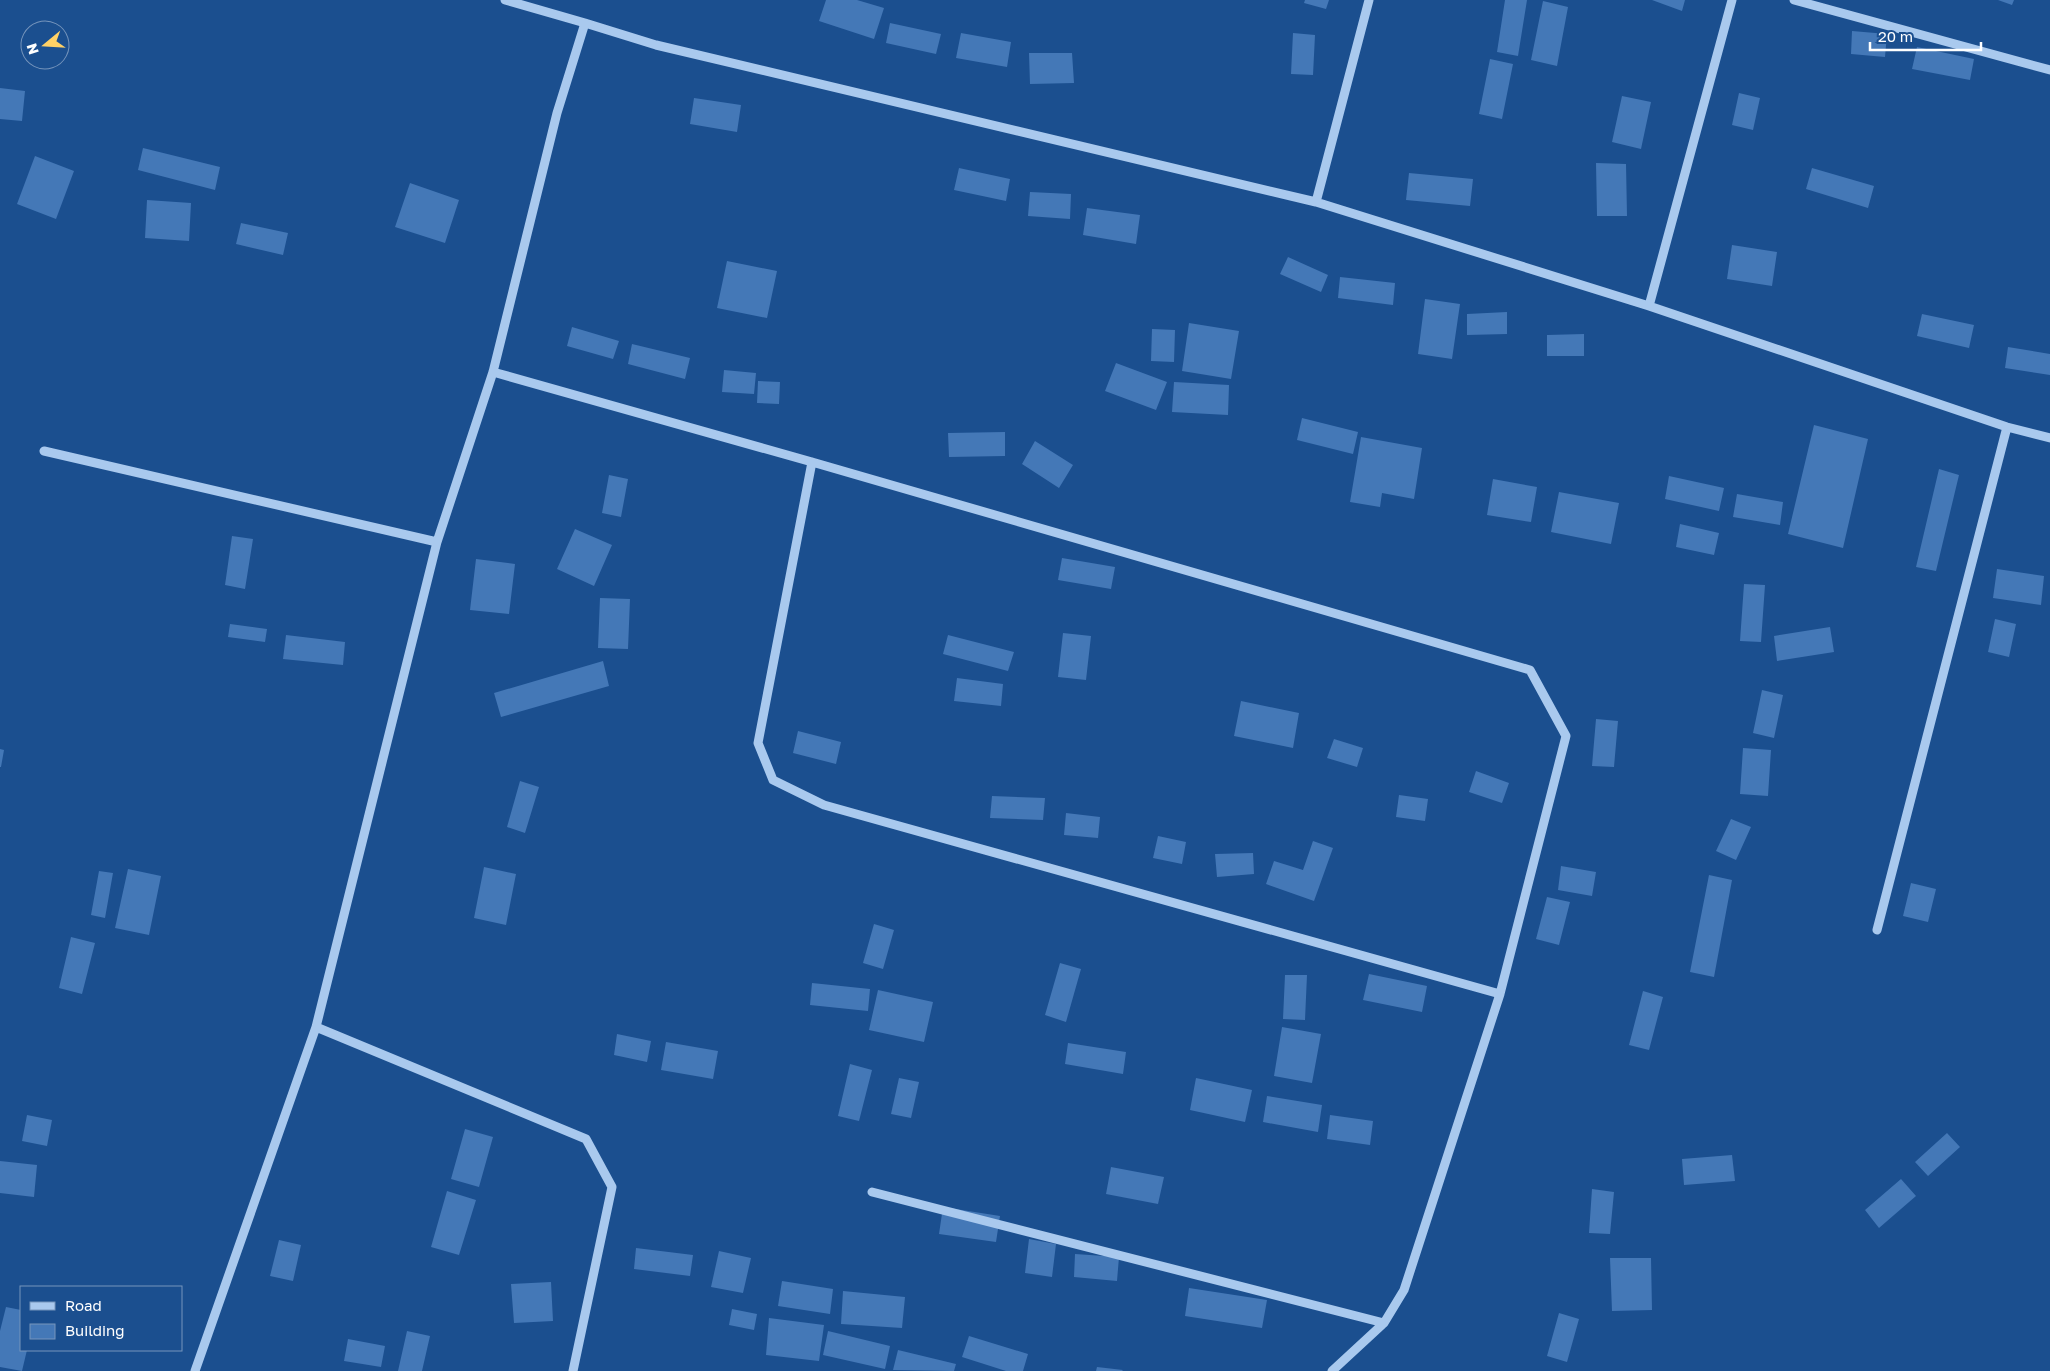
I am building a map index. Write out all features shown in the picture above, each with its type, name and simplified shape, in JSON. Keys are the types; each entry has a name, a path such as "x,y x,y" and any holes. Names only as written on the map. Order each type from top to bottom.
{"street":[{"path":"505,0 666,47 1316,202 1650,306 2007,427 2050,438"},
{"path":"1316,202 1369,0"},
{"path":"1650,306 1732,0"},
{"path":"1794,0 2050,70"},
{"path":"195,1371 316,1027 437,542 493,372 557,113 585,23"},
{"path":"493,372 812,462 1530,670 1566,736 1500,994 1404,1290 1384,1323 1332,1371"},
{"path":"1878,930 2007,427"},
{"path":"44,451 437,542"},
{"path":"812,462 758,743 773,780 824,805 1500,994"},
{"path":"316,1027 586,1139 612,1187 573,1371"},
{"path":"872,1192 1384,1323"}],"building":[{"path":"826,0 857,0 884,8 874,39 819,21"},
{"path":"1305,0 1329,0 1326,9 1304,3"},
{"path":"1505,0 1527,0 1518,56 1497,52"},
{"path":"1652,0 1685,0 1682,11"},
{"path":"1998,0 2014,0 2012,5"},
{"path":"1543,1 1568,7 1557,66 1531,60"},
{"path":"890,23 941,34 936,54 886,43"},
{"path":"1852,31 1887,34 1885,57 1851,54"},
{"path":"961,33 1011,42 1007,67 956,58"},
{"path":"1293,33 1315,35 1313,75 1291,74"},
{"path":"1917,47 1974,59 1970,80 1912,69"},
{"path":"1029,53 1072,53 1074,83 1030,84"},
{"path":"1490,59 1513,64 1502,119 1479,114"},
{"path":"0,88 25,91 22,121 0,119"},
{"path":"1739,93 1760,98 1753,130 1732,125"},
{"path":"1622,96 1651,102 1641,149 1612,142"},
{"path":"694,98 741,105 737,132 690,124"},
{"path":"143,148 220,167 215,190 138,170"},
{"path":"35,156 74,171 56,219 17,204"},
{"path":"1596,163 1626,164 1627,216 1597,216"},
{"path":"959,168 1010,179 1006,201 954,190"},
{"path":"1812,168 1874,186 1868,208 1806,189"},
{"path":"1409,173 1473,179 1470,206 1406,200"},
{"path":"410,183 459,200 445,243 395,227"},
{"path":"1030,192 1071,194 1070,219 1028,216"},
{"path":"147,200 191,203 189,241 145,238"},
{"path":"1087,208 1140,215 1136,244 1083,235"},
{"path":"241,223 288,233 283,255 236,244"},
{"path":"1732,245 1777,252 1772,286 1727,279"},
{"path":"1288,257 1328,275 1321,292 1280,274"},
{"path":"727,261 777,271 767,318 717,308"},
{"path":"1340,277 1395,283 1393,305 1338,298"},
{"path":"1425,299 1460,304 1452,359 1418,354"},
{"path":"1507,312 1507,334 1467,335 1467,314"},
{"path":"1922,314 1974,325 1969,348 1917,336"},
{"path":"1189,323 1239,331 1231,379 1182,371"},
{"path":"572,327 619,341 613,359 567,346"},
{"path":"1152,329 1175,330 1174,362 1151,361"},
{"path":"1584,334 1584,356 1547,356 1547,335"},
{"path":"632,344 690,358 685,379 628,364"},
{"path":"2008,347 2050,354 2050,375 2005,368"},
{"path":"1116,363 1167,382 1156,410 1105,391"},
{"path":"724,370 756,373 754,394 722,392"},
{"path":"758,381 780,382 779,404 757,403"},
{"path":"1174,382 1229,385 1228,415 1172,412"},
{"path":"1302,418 1358,432 1353,454 1297,440"},
{"path":"1814,425 1868,439 1843,548 1788,534"},
{"path":"1005,432 1005,456 949,457 948,433"},
{"path":"1361,437 1422,448 1414,499 1382,493 1380,507 1350,502"},
{"path":"1035,441 1073,465 1059,488 1022,464"},
{"path":"1939,469 1959,475 1936,571 1916,567"},
{"path":"609,475 628,479 621,517 602,513"},
{"path":"1669,476 1724,488 1719,511 1665,499"},
{"path":"1493,479 1537,487 1531,522 1487,515"},
{"path":"1559,492 1619,503 1611,544 1551,532"},
{"path":"1737,494 1783,502 1780,525 1733,517"},
{"path":"1680,524 1719,533 1714,555 1676,547"},
{"path":"575,529 612,545 594,586 557,569"},
{"path":"232,536 253,539 245,589 225,585"},
{"path":"1062,558 1115,567 1111,589 1058,580"},
{"path":"476,559 515,564 509,614 470,610"},
{"path":"1997,569 2044,576 2041,605 1993,598"},
{"path":"1744,584 1765,585 1761,642 1740,641"},
{"path":"600,598 630,599 628,649 598,648"},
{"path":"1995,619 2016,624 2009,657 1988,652"},
{"path":"230,624 267,629 265,642 228,637"},
{"path":"1830,627 1834,652 1777,661 1774,636"},
{"path":"1063,633 1091,636 1086,680 1058,677"},
{"path":"286,635 345,642 343,665 283,659"},
{"path":"948,635 1014,652 1008,671 943,654"},
{"path":"603,661 609,686 501,717 494,693"},
{"path":"957,678 1003,684 1001,706 954,701"},
{"path":"1762,690 1783,695 1774,738 1753,733"},
{"path":"1241,701 1299,713 1293,748 1234,736"},
{"path":"1596,719 1618,721 1614,767 1592,766"},
{"path":"798,731 841,742 836,764 793,753"},
{"path":"1334,739 1363,748 1357,767 1327,758"},
{"path":"1743,748 1771,750 1768,796 1740,794"},
{"path":"0,749 4,750 1,767 0,767"},
{"path":"1476,771 1509,783 1502,803 1469,792"},
{"path":"520,781 539,787 525,833 507,827"},
{"path":"1399,795 1428,799 1425,821 1396,817"},
{"path":"992,796 1045,798 1043,820 990,818"},
{"path":"1066,813 1100,817 1098,838 1064,835"},
{"path":"1731,819 1751,827 1736,860 1716,851"},
{"path":"1158,836 1186,842 1182,864 1153,858"},
{"path":"1313,841 1333,848 1314,901 1266,884 1274,861 1303,870"},
{"path":"1253,853 1254,874 1217,877 1215,854"},
{"path":"1561,866 1596,872 1592,896 1558,890"},
{"path":"484,867 516,874 506,925 474,918"},
{"path":"128,869 161,876 149,935 115,928"},
{"path":"99,871 113,873 105,918 91,915"},
{"path":"1709,875 1732,880 1714,977 1690,972"},
{"path":"1911,883 1936,889 1928,922 1903,916"},
{"path":"1547,897 1570,902 1559,945 1536,939"},
{"path":"874,924 894,930 883,969 863,963"},
{"path":"71,937 95,943 82,994 59,988"},
{"path":"1060,963 1081,969 1066,1022 1045,1015"},
{"path":"1369,974 1427,986 1422,1012 1363,1000"},
{"path":"1285,975 1307,975 1305,1020 1283,1019"},
{"path":"812,983 870,989 868,1011 810,1005"},
{"path":"878,990 933,1002 924,1042 869,1030"},
{"path":"1643,991 1663,997 1649,1050 1629,1045"},
{"path":"1282,1027 1321,1034 1312,1083 1274,1076"},
{"path":"617,1034 651,1041 647,1062 614,1055"},
{"path":"666,1042 718,1051 713,1079 661,1070"},
{"path":"1068,1043 1126,1052 1123,1074 1065,1064"},
{"path":"850,1064 872,1070 859,1121 838,1116"},
{"path":"899,1078 919,1082 911,1118 891,1114"},
{"path":"1196,1078 1252,1090 1245,1122 1190,1110"},
{"path":"1267,1096 1322,1105 1318,1132 1263,1122"},
{"path":"27,1115 52,1120 47,1146 22,1141"},
{"path":"1330,1115 1373,1121 1370,1145 1327,1139"},
{"path":"465,1129 493,1137 479,1187 451,1179"},
{"path":"1947,1133 1960,1147 1928,1176 1915,1162"},
{"path":"1732,1155 1735,1181 1684,1185 1682,1159"},
{"path":"0,1161 37,1165 34,1197 0,1193"},
{"path":"1111,1167 1164,1177 1158,1204 1106,1194"},
{"path":"1901,1179 1916,1196 1879,1228 1865,1210"},
{"path":"1592,1189 1614,1192 1610,1234 1589,1233"},
{"path":"447,1191 476,1200 459,1255 431,1247"},
{"path":"943,1207 1000,1216 996,1242 939,1234"},
{"path":"1029,1239 1056,1244 1052,1277 1025,1273"},
{"path":"279,1240 301,1245 293,1281 270,1276"},
{"path":"636,1248 693,1255 690,1276 634,1269"},
{"path":"719,1251 751,1258 743,1293 711,1287"},
{"path":"1075,1254 1119,1257 1117,1281 1074,1277"},
{"path":"1610,1258 1651,1258 1652,1310 1612,1311"},
{"path":"782,1281 833,1289 830,1314 778,1306"},
{"path":"551,1282 553,1321 514,1323 511,1284"},
{"path":"1189,1288 1267,1300 1262,1328 1185,1316"},
{"path":"843,1291 905,1297 902,1328 841,1324"},
{"path":"6,1307 20,1310 20,1351 27,1351 22,1371 0,1367 0,1331"},
{"path":"732,1309 757,1314 754,1330 729,1325"},
{"path":"1559,1313 1579,1319 1567,1362 1547,1356"},
{"path":"769,1318 824,1325 819,1361 766,1355"},
{"path":"407,1331 430,1336 422,1371 398,1371"},
{"path":"828,1331 890,1346 885,1369 823,1355"},
{"path":"969,1336 1028,1354 1023,1371 1006,1371 962,1357"},
{"path":"348,1339 385,1346 381,1367 344,1361"},
{"path":"898,1350 956,1364 954,1371 893,1370"},
{"path":"1097,1367 1123,1370 1096,1371"}]}
